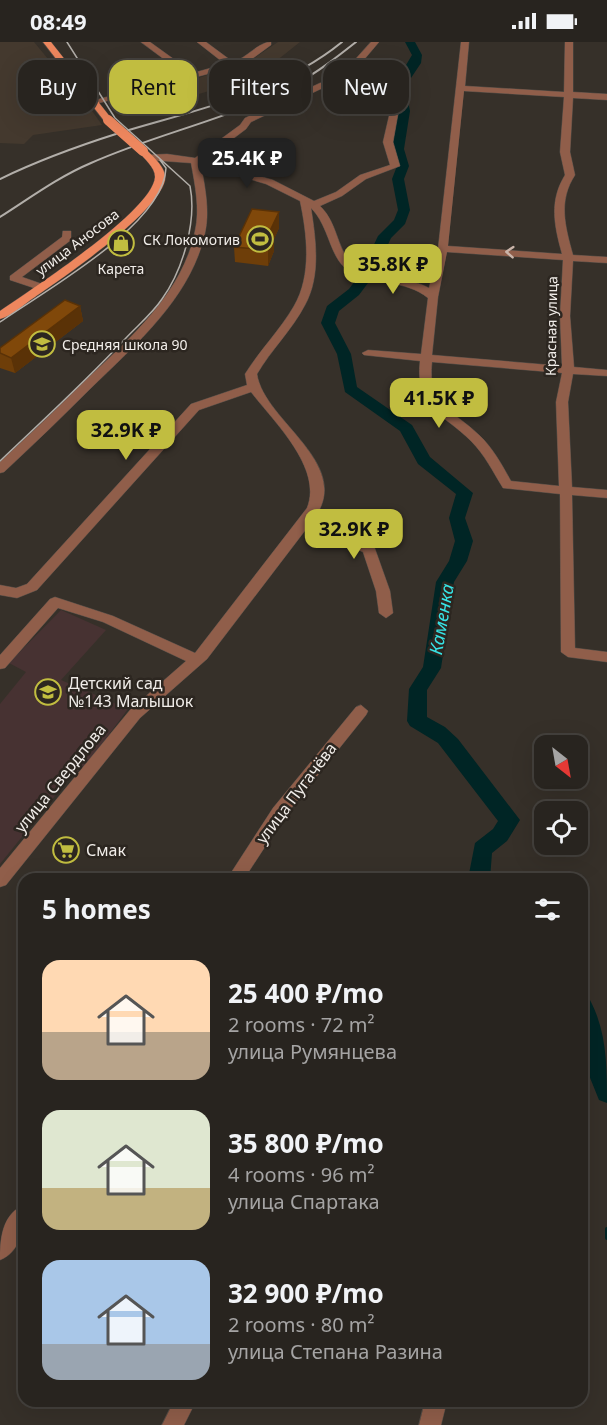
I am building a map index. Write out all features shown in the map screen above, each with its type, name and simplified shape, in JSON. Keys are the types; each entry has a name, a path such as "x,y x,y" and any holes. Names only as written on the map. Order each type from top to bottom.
{"main road":[{"name":"улица Аносова","path":"47,42 61,60"},
{"name":"улица Аносова","path":"0,316 115,233 147,202 160,180 159,170 146,154 108,120 97,106"}],"street":[{"path":"145,42 170,60"},
{"path":"201,42 225,60"},
{"path":"246,60 267,42"},
{"path":"359,60 375,42"},
{"path":"465,42 443,249 433,297 424,379 431,401 489,453 507,485 607,494"},
{"name":"Красная улица","path":"569,42 565,152 570,176 561,189 558,204 562,235 568,257 565,316 568,370 562,402 566,490 568,652 607,657"},
{"path":"196,162 216,144 243,127 248,120 323,85"},
{"path":"459,88 607,97"},
{"path":"309,201 339,194 363,177 395,166 388,142 394,114"},
{"path":"146,154 196,162 280,186 309,201 326,217 342,257 355,270 379,278 411,283 433,297"},
{"path":"0,469 127,347 166,303 193,254 200,235 202,216 196,162"},
{"path":"0,590 17,593 32,587 195,407 253,387 251,374 257,362 305,295 309,278 309,201"},
{"path":"41,287 14,278 67,238 67,233"},
{"path":"443,249 607,260"},
{"path":"411,283 437,275"},
{"path":"368,353 607,373"},
{"name":"улица Свердлова","path":"0,880 135,714 197,660 305,522 318,497 317,481 310,464 253,387"},
{"path":"305,522 369,549 383,591 386,613"},
{"path":"0,664 56,602 108,619 197,660"},
{"name":"улица Пугачёва","path":"239,873 279,812 361,711"},
{"path":"0,1251 18,1224"},
{"path":"173,1425 182,1407"},
{"path":"430,1425 434,1407"}],"shaded area":[{"path":"0,42 34,42 49,60 18,60 18,114 94,114 102,125 33,135 24,144 0,143"},
{"path":"278,42 300,42 277,60 251,60"},
{"path":"209,74 209,91 197,95 197,78"},
{"name":"Детский сад №143 Малышок","path":"61,610 106,630 61,680 128,709 83,769 53,780 63,786 0,864 0,704 26,672 9,663"}],"building":[{"path":"252,209 279,212 268,235 274,235 267,250 234,247"},
{"path":"65,300 80,306 11,358 0,353 0,348"}],"waterway":[{"name":"Каменка","path":"410,42 417,55 415,63 401,80 399,87 404,111 398,149 403,166 398,179 404,210 400,221 385,236 367,275 354,292 332,309 328,323 344,354 350,389 406,428 424,460 465,493 457,518 464,541 458,561 445,582 432,668 418,689 417,721 438,732 451,744 473,776 510,820 500,835 482,849 480,873"},
{"name":"Каменка","path":"588,1019 593,1056 607,1092"},
{"path":"607,1229 607,1238"}],"tram line":[{"path":"0,461 149,315 170,287 182,260 190,229 192,214 190,186 115,118 67,42"},
{"path":"0,322 71,275 124,234 145,212 160,190 166,168 160,160"}],"railway":[{"path":"0,179 89,143 207,108 264,87 318,60 342,42"},
{"path":"0,217 56,181 91,163 116,152 246,107 296,84 356,42"}],"place":[{"name":"СК Локомотив","path":"260,239"},
{"name":"Карета","path":"121,243"},
{"name":"Средняя школа 90","path":"42,344"},
{"name":"Детский сад №143 Малышок","path":"48,692"},
{"name":"Смак","path":"66,850"}]}
